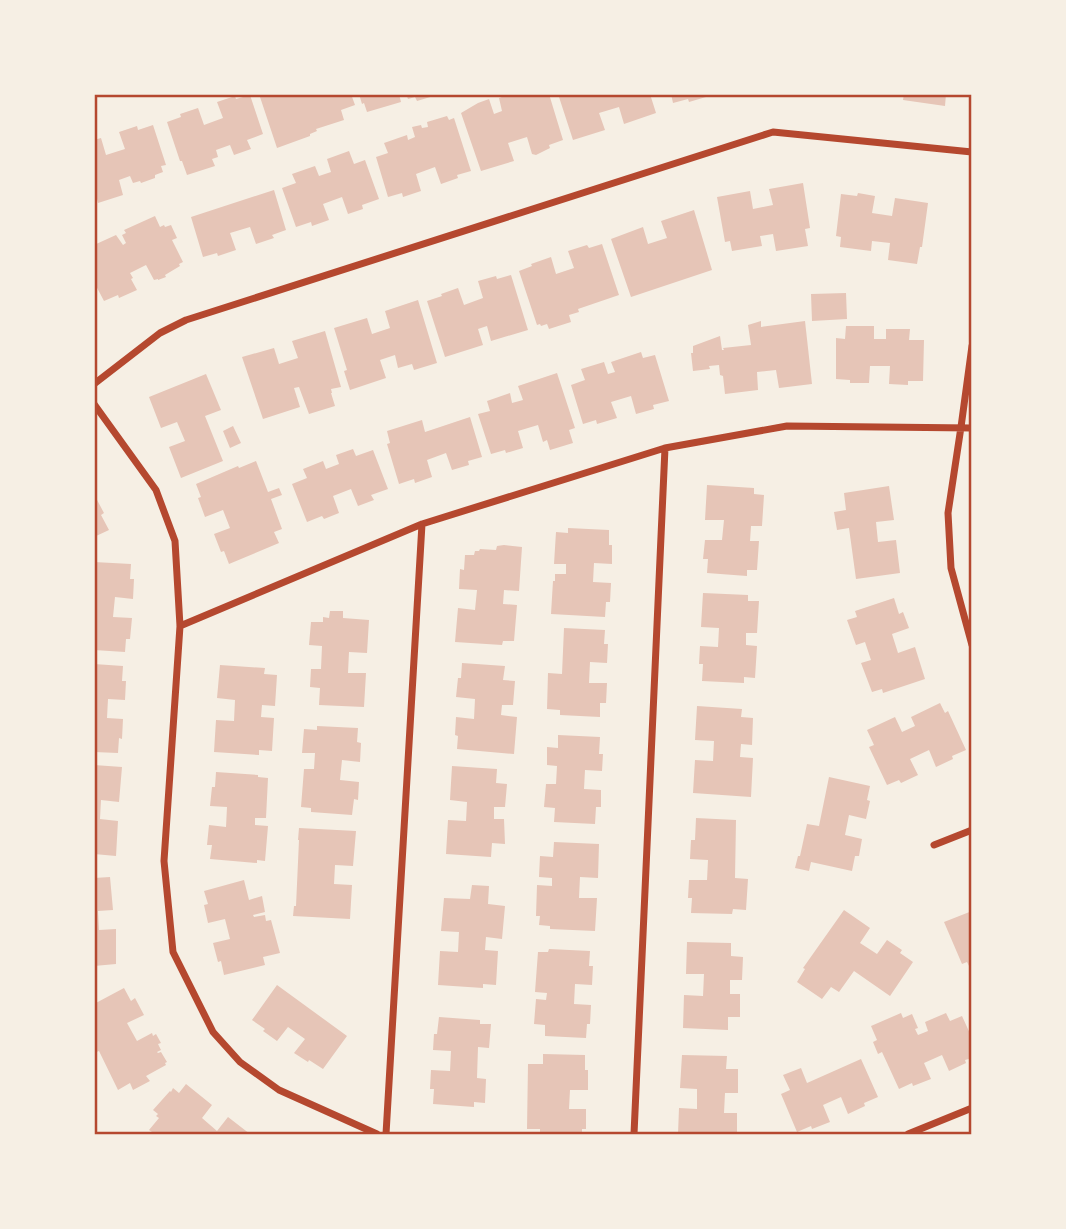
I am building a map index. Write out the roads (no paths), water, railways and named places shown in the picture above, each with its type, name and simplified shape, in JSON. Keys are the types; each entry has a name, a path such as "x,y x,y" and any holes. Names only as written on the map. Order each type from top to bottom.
{"street":[{"path":"94,384 160,333 186,320 773,132 971,152"},
{"path":"971,346 948,513 951,568 971,645"},
{"path":"94,404 156,490 175,541 180,626 164,861 173,952 213,1032 240,1062 279,1090 377,1135"},
{"path":"180,626 422,524 665,448 787,426 971,428"},
{"path":"635,1135 665,448"},
{"path":"386,1135 422,524"},
{"path":"934,845 971,830"},
{"path":"908,1135 971,1108"}]}
